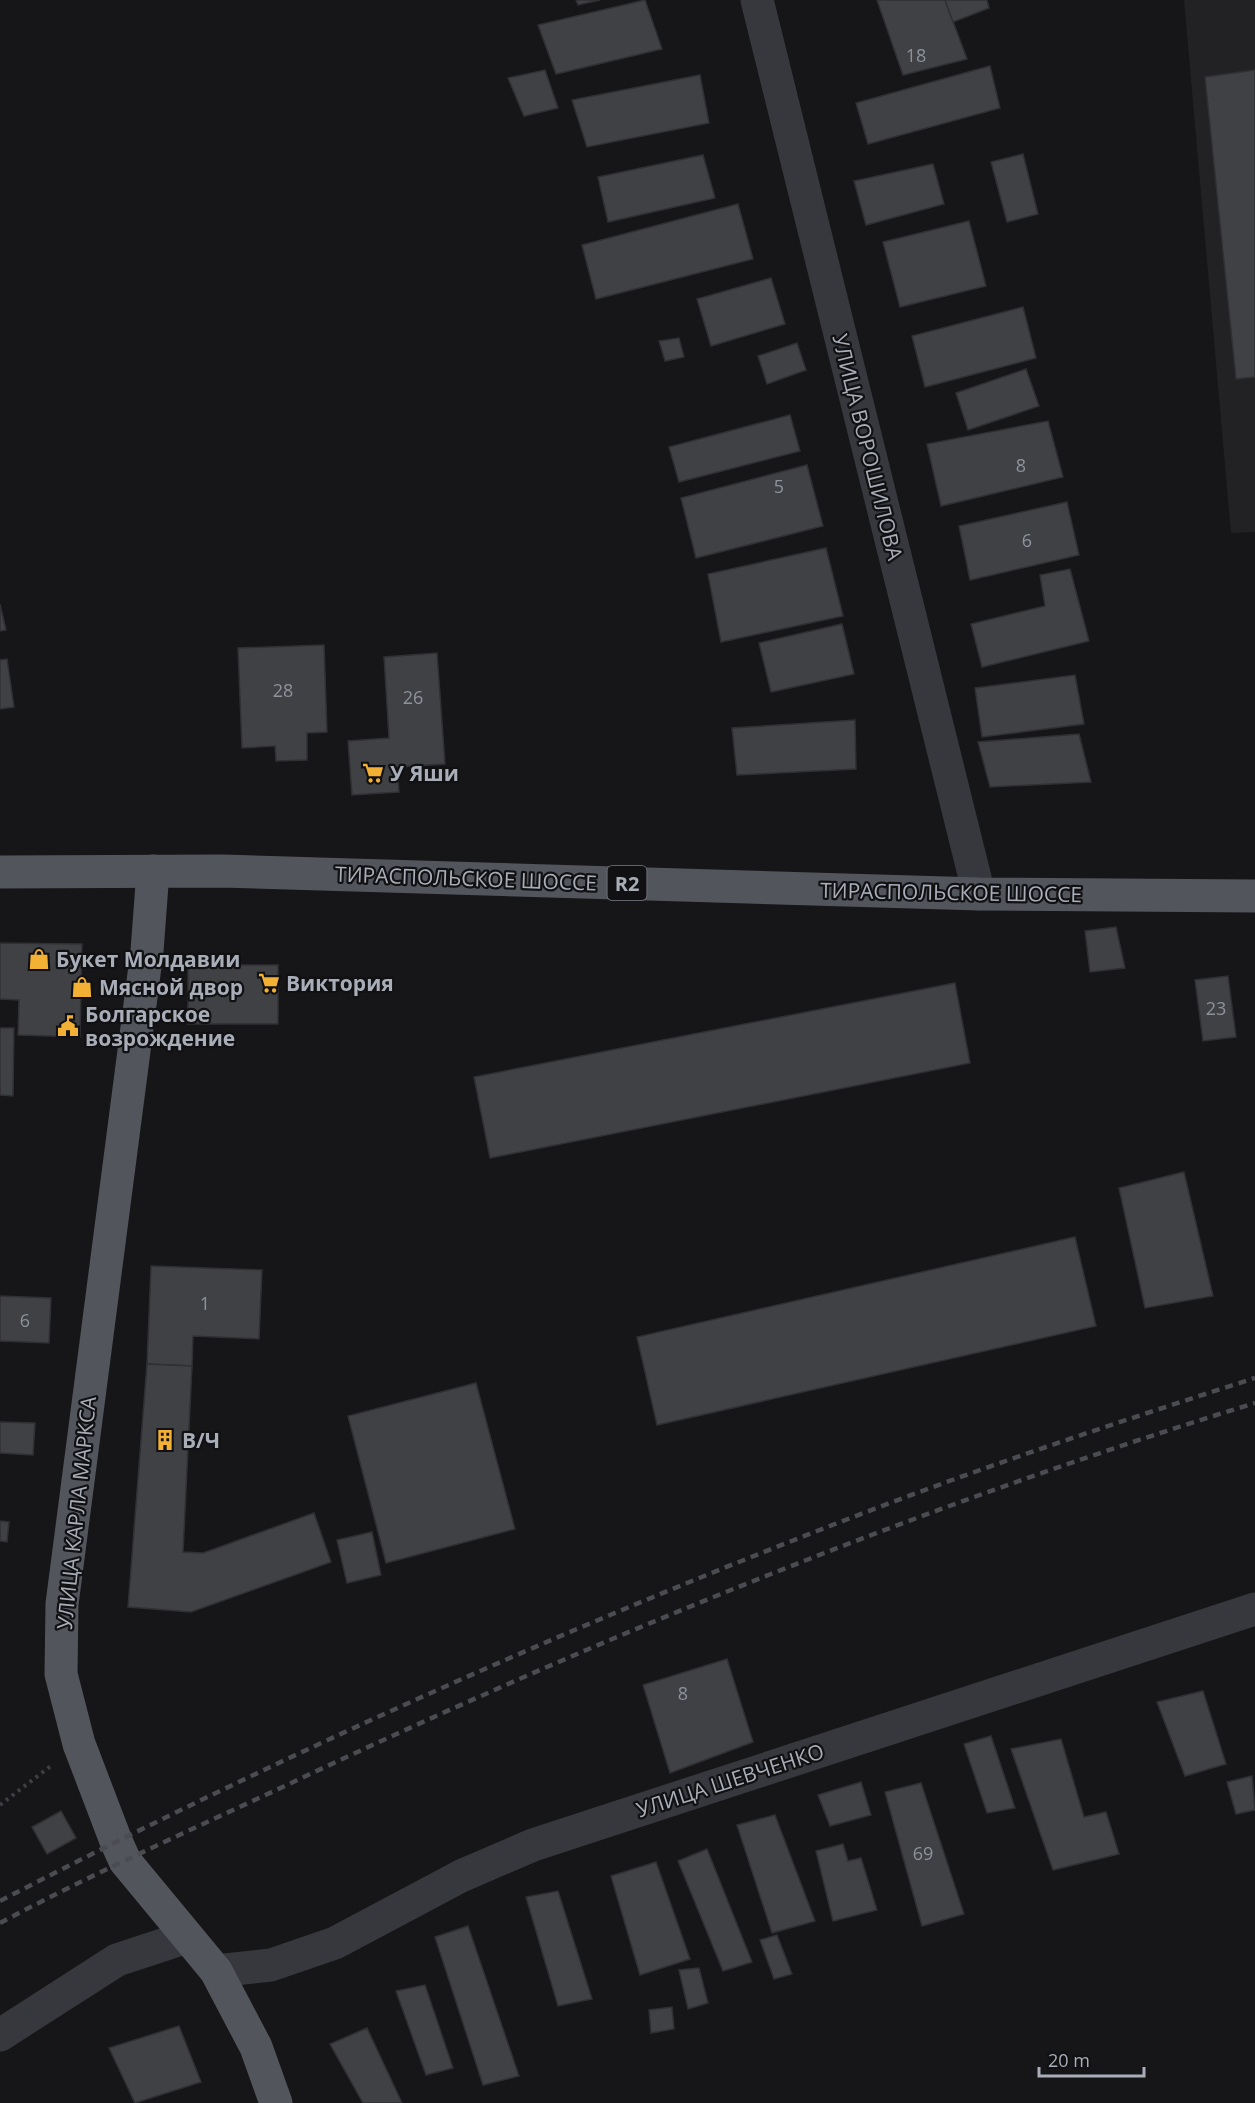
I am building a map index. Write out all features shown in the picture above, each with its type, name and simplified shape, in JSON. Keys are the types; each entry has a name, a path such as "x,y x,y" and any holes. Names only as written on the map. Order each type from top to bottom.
{"main road":[{"name":"ТИРАСПОЛЬСКОЕ ШОССЕ","path":"0,872 153,870 979,894 1255,896"},
{"name":"УЛИЦА КАРЛА МАРКСА","path":"153,870 147,951 62,1604 62,1674 79,1744 125,1861 216,1971 256,2047 276,2103"}],"street":[{"name":"УЛИЦА ВОРОШИЛОВА","path":"757,0 979,894"},
{"name":"УЛИЦА ШЕВЧЕНКО","path":"216,1971 271,1965 335,1942 461,1876 533,1845 1255,1609"},
{"path":"0,2035 117,1960 187,1937"}],"path":[{"path":"0,1805 79,1744"}],"shaded area":[{"path":"1184,0 1255,0 1255,532 1231,533"}],"building":[{"path":"576,0 600,0 578,5"},
{"path":"645,0 662,49 556,74 538,25"},
{"path":"877,0 945,0 967,59 903,75"},
{"path":"945,0 987,0 989,8 953,22"},
{"path":"990,66 1000,108 868,144 856,103"},
{"path":"545,70 558,108 524,116 508,78"},
{"path":"1255,70 1255,377 1236,379 1205,77"},
{"path":"700,75 709,123 587,147 572,100"},
{"path":"1023,154 1038,214 1007,222 991,162"},
{"path":"703,155 715,198 608,222 598,177"},
{"path":"933,164 944,204 866,225 854,181"},
{"path":"738,204 753,259 596,299 582,245"},
{"path":"969,221 986,286 900,307 883,242"},
{"path":"771,278 785,324 711,346 697,299"},
{"path":"1023,307 1036,358 925,387 912,336"},
{"path":"679,338 684,357 665,361 659,341"},
{"path":"797,343 806,370 767,384 758,356"},
{"path":"1026,369 1039,406 968,430 956,393"},
{"path":"790,415 800,451 679,482 669,447"},
{"path":"1048,421 1063,477 941,506 927,444"},
{"path":"807,465 823,526 696,558 681,498"},
{"path":"1067,502 1079,555 970,580 959,526"},
{"path":"826,548 843,616 721,642 708,574"},
{"path":"1070,569 1089,641 982,667 971,624 1045,606 1040,575"},
{"path":"0,604 6,630 0,631"},
{"path":"842,624 854,674 771,692 759,643"},
{"path":"324,645 327,732 307,733 307,760 276,761 275,746 242,748 238,648"},
{"path":"437,653 445,764 397,767 399,792 352,795 348,741 389,738 384,657"},
{"path":"7,659 14,707 0,709 0,660"},
{"path":"1075,675 1084,724 982,737 975,688"},
{"path":"855,720 856,769 737,775 732,728"},
{"path":"1079,734 1091,782 990,787 978,742"},
{"path":"1116,927 1125,968 1090,972 1085,931"},
{"path":"0,943 82,944 80,1037 18,1035 19,1000 0,999"},
{"path":"188,965 278,965 278,1024 188,1024"},
{"path":"1228,976 1236,1037 1203,1041 1195,980"},
{"path":"955,983 970,1063 490,1158 474,1077"},
{"path":"0,1028 14,1028 13,1096 0,1095"},
{"path":"1184,1172 1213,1296 1145,1308 1119,1188"},
{"path":"1075,1237 1096,1326 657,1425 637,1337"},
{"path":"151,1266 262,1270 259,1339 193,1336 192,1366 147,1364"},
{"path":"0,1296 51,1298 49,1343 0,1341"},
{"name":"В/Ч","path":"147,1364 192,1366 183,1552 203,1553 314,1513 331,1562 191,1612 128,1607"},
{"path":"476,1383 515,1529 386,1563 348,1416"},
{"path":"0,1422 35,1423 33,1455 0,1453"},
{"path":"0,1521 9,1522 7,1542 0,1541"},
{"path":"372,1532 381,1575 347,1583 337,1540"},
{"path":"727,1659 753,1742 670,1773 643,1685"},
{"path":"1203,1691 1226,1764 1185,1776 1157,1702"},
{"path":"991,1736 1015,1808 987,1813 964,1744"},
{"path":"1061,1739 1084,1817 1106,1812 1119,1854 1053,1870 1011,1749"},
{"path":"1252,1776 1255,1810 1236,1814 1227,1782"},
{"path":"861,1782 871,1815 830,1826 818,1795"},
{"path":"921,1783 964,1914 922,1926 885,1792"},
{"path":"61,1811 76,1838 47,1854 32,1827"},
{"path":"775,1815 815,1921 772,1933 737,1825"},
{"path":"843,1844 848,1861 861,1858 877,1910 833,1921 816,1851"},
{"path":"707,1849 752,1962 723,1971 678,1861"},
{"path":"656,1862 690,1959 640,1975 611,1876"},
{"path":"558,1891 592,1999 558,2006 526,1897"},
{"path":"468,1926 519,2076 483,2085 435,1937"},
{"path":"777,1935 792,1974 774,1979 760,1940"},
{"path":"699,1968 708,2003 688,2009 679,1970"},
{"path":"425,1985 453,2068 426,2075 396,1991"},
{"path":"672,2007 674,2029 651,2033 649,2010"},
{"path":"179,2026 201,2082 135,2103 109,2048"},
{"path":"367,2028 402,2103 363,2103 330,2044"}],"railway":[{"path":"0,1901 313,1747 525,1651 632,1606 949,1481 1255,1378"},
{"path":"0,1923 107,1869 407,1729 645,1625 886,1529 1008,1485 1255,1403"}],"place":[{"name":"У Яши","path":"373,773"},
{"name":"Букет Молдавии","path":"39,959"},
{"name":"Виктория","path":"269,983"},
{"name":"Мясной двор","path":"82,987"},
{"name":"Болгарское возрождение","path":"68,1026"},
{"name":"В/Ч","path":"165,1440"}]}
